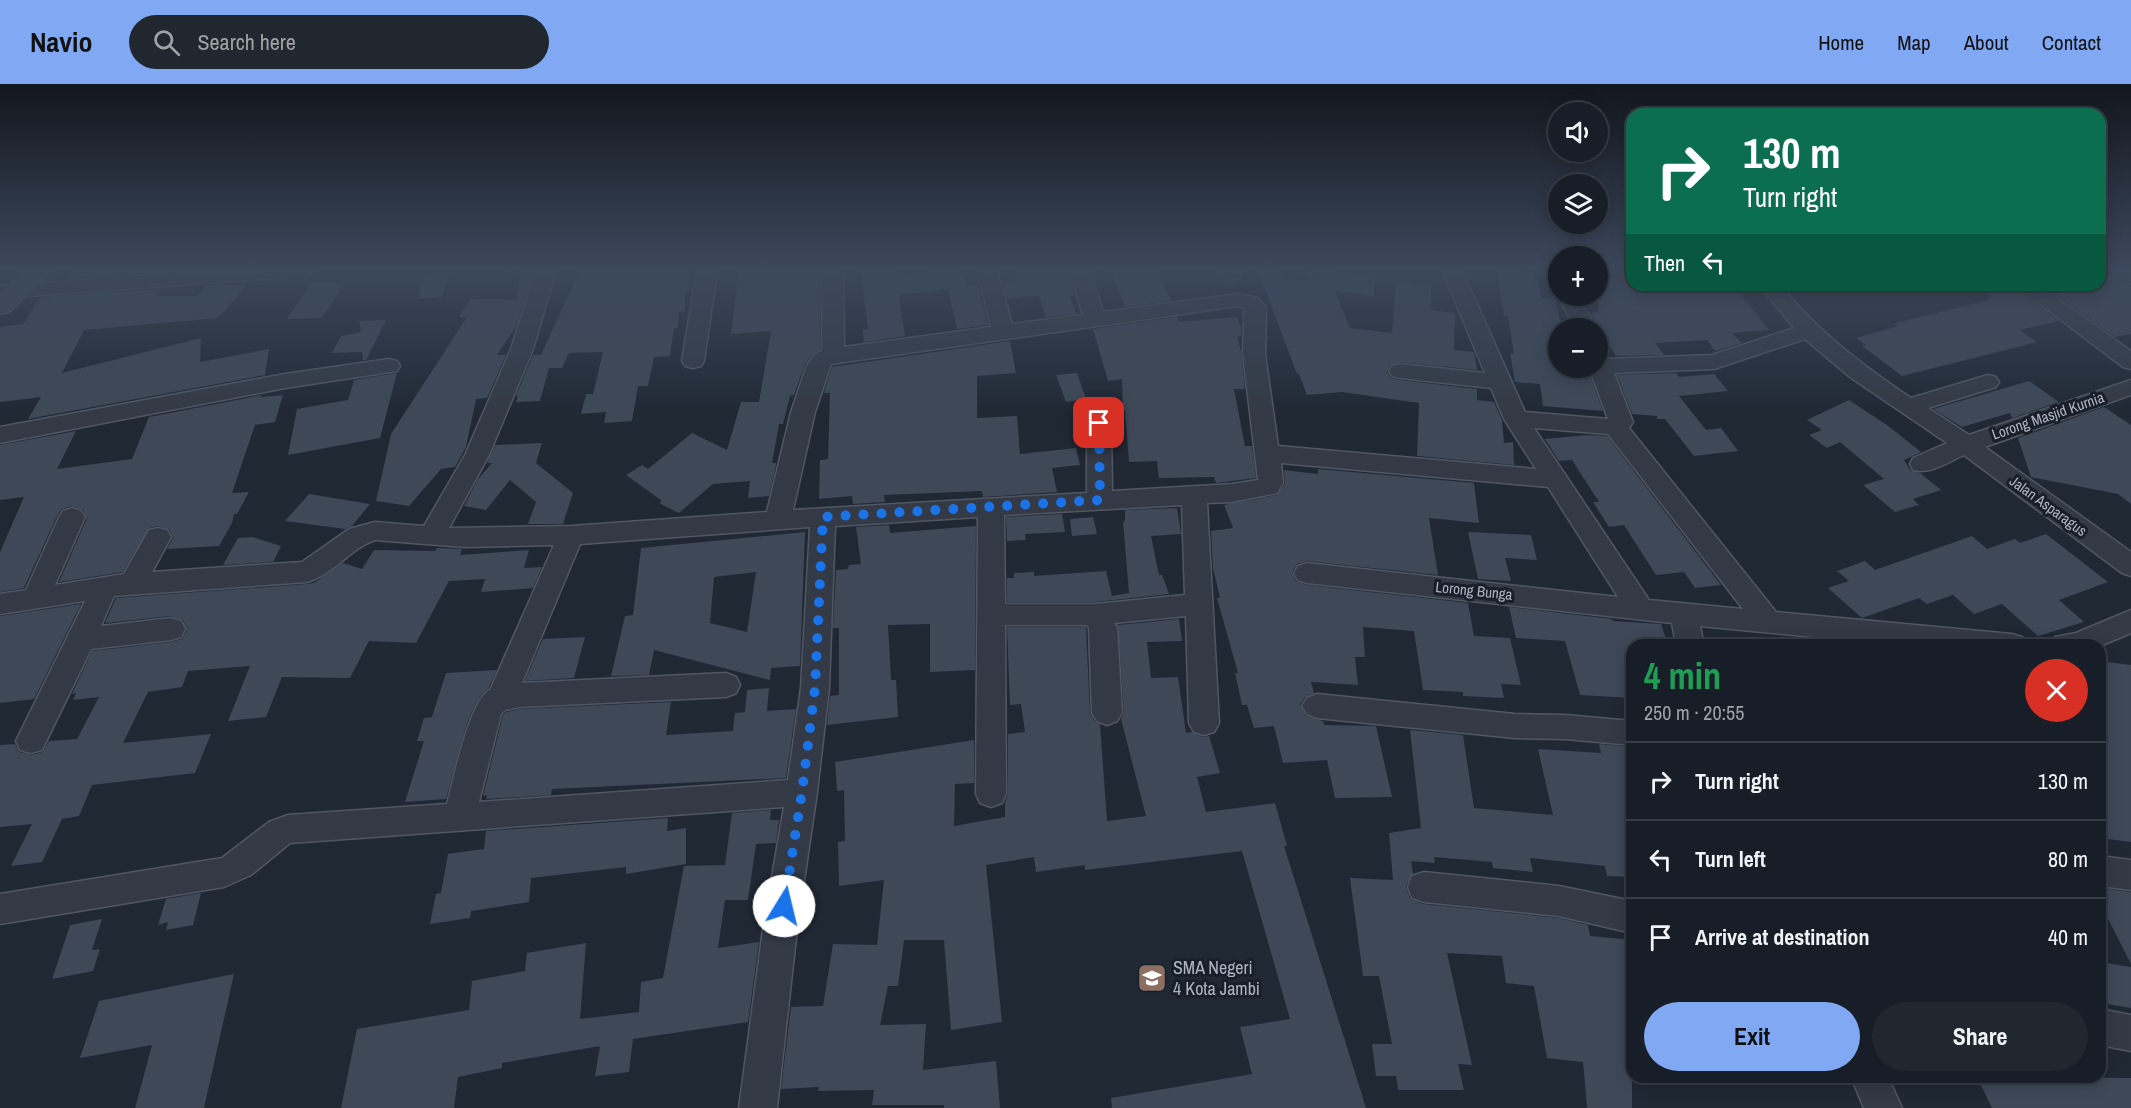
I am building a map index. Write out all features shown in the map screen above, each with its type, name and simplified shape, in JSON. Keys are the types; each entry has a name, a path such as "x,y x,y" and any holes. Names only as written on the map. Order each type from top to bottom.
{"street":[{"path":"432,535 477,454 522,349 531,318"},
{"path":"693,361 700,318"},
{"path":"833,318 833,355"},
{"path":"999,318 1003,332"},
{"path":"778,520 803,412 818,365 823,358 1111,318"},
{"path":"0,604 134,583 200,577 295,574 316,568 358,536 367,532 464,538 571,535 823,517 1232,493 1268,487 1271,483 1254,354 1255,318"},
{"path":"1472,318 1516,419 1641,610"},
{"name":"Jalan Asparagus","path":"1798,318 1809,330 1861,373 1965,445 2131,566"},
{"path":"2070,318 2131,362"},
{"path":"1608,364 1714,362 1809,330"},
{"path":"0,435 285,381 389,366"},
{"path":"1400,371 1498,382"},
{"path":"1516,419 1615,427 1621,422 1604,378"},
{"path":"1910,406 1988,382"},
{"name":"Lorong Masjid Kurnia","path":"1922,464 1965,445 2129,390"},
{"path":"1099,423 1100,500"},
{"path":"1615,427 1768,622"},
{"path":"1267,454 1554,479"},
{"path":"1194,495 1204,723"},
{"path":"991,507 991,794"},
{"path":"36,599 72,517"},
{"path":"758,1108 780,929 802,792 815,688 823,517"},
{"path":"501,698 571,535"},
{"path":"134,583 158,537"},
{"name":"Lorong Bunga","path":"1307,573 1641,610 1948,639"},
{"path":"31,741 82,639 104,588"},
{"path":"991,615 1095,614 1198,604"},
{"path":"1095,614 1102,627 1107,713"},
{"path":"1684,614 1689,639"},
{"path":"2088,639 2131,621"},
{"path":"82,639 171,629"},
{"path":"459,817 488,710 501,698 520,695 726,685"},
{"path":"1317,706 1515,726 1566,727 1626,732"},
{"path":"0,909 224,872 240,865 280,832 288,829 802,792"},
{"path":"2106,873 2131,875"},
{"path":"1424,887 1559,901 1626,916"},
{"path":"2106,1029 2131,1033"},
{"path":"1872,1083 1883,1108"}],"building":[{"path":"27,318 218,318 84,330 62,373 201,338 200,362 269,349 265,375 28,419 41,397 0,402 0,327 23,324"},
{"path":"288,318 322,318 322,318"},
{"path":"466,318 519,318 516,326 497,355 506,355 487,398 476,399 466,447 455,467 441,469 409,506 376,501 391,434"},
{"path":"558,318 679,318 678,328 674,328 670,356 654,357 648,386 638,386 632,421 604,423 606,412 581,414 586,394 593,394 603,352 569,353 562,368 549,368 540,401 516,402 518,396 516,396 533,355 541,355"},
{"path":"733,318 820,318 820,350 813,353 805,364 794,395 790,396 783,424 779,424 772,463 776,465 769,496 748,498 750,481 713,484 679,513 659,503 662,501 626,475 642,465 648,469 692,433 727,450 741,402 759,402 771,331 731,334"},
{"path":"867,318 902,318 905,336 864,342 863,330 868,329"},
{"path":"954,318 986,318 988,325 957,329"},
{"path":"1171,318 1177,318 1179,322 1237,318 1241,327 1241,336 1237,337 1241,351 1245,389 1234,389 1245,446 1252,446 1256,478 1216,483 1214,477 1159,478 1157,461 1129,462 1122,379 1108,381 1093,329"},
{"path":"1276,318 1346,318 1350,328 1392,333 1393,318 1455,318 1454,350 1474,352 1477,370 1400,362 1390,365 1387,372 1391,378 1399,380 1477,389 1477,400 1494,402 1502,420 1504,443 1513,442 1514,465 1417,456 1419,403 1342,392 1307,395 1299,374 1297,374"},
{"path":"1508,318 1560,318 1548,318 1548,378 1591,378 1603,411 1543,406 1540,384 1515,382 1510,353 1514,354"},
{"path":"1593,318 1759,318 1769,330 1732,333 1742,343 1715,351 1707,340 1655,343 1664,355 1616,356 1608,343 1608,318"},
{"path":"1917,318 2055,318 2059,321 2020,330 2037,342 1902,376 1862,346 1866,345 1856,338 1898,326 1895,323"},
{"path":"2088,318 2131,318 2131,334 2115,337"},
{"path":"386,320 366,360 363,360 362,352 332,353 341,336 361,332 359,321"},
{"path":"1010,341 1016,373 977,376 977,418 1017,416 1020,454 1076,448 1080,465 1052,468 1057,492 983,497 982,491 884,495 885,502 853,504 852,496 819,499 820,460 828,459 830,393 824,393 832,367"},
{"path":"397,373 380,438 288,455 297,409 348,400 354,380"},
{"path":"1077,373 1086,399 1066,402 1056,375"},
{"path":"1676,373 1679,377 1714,374 1728,391 1679,396 1706,430 1721,428 1738,451 1694,456 1665,419 1632,414 1617,375"},
{"path":"2029,381 2059,402 2012,418 2010,413 1962,427 1933,409"},
{"path":"262,395 261,397 283,395 275,422 255,425 232,493 249,492 237,514 234,514 232,523 219,546 167,549 173,538 169,529 158,526 149,528 123,572 59,582 87,518 83,510 71,506 62,509 57,516 24,588 0,592 0,552 24,497 0,500 0,445 76,431 57,469 132,459 149,417"},
{"path":"1849,400 1887,425 1921,452 1904,460 1911,471 1920,473 1941,490 1913,499 1919,505 1895,512 1863,485 1884,479 1840,442 1827,448 1809,435 1822,430 1807,420"},
{"path":"2104,407 2131,425 2131,504 2118,494 2031,477 2018,438"},
{"path":"1587,435 1607,436 1721,585 1695,588 1684,572 1656,575 1624,525 1609,527 1593,502 1599,502 1572,460 1559,461 1545,439"},
{"path":"542,443 536,463 573,493 563,524 528,524 536,502 510,480 486,510 464,506 478,479 492,463 487,463 495,445"},
{"path":"1318,469 1474,483 1479,523 1429,518 1438,575 1307,561 1297,564 1292,572 1296,581 1307,585 1468,603 1474,636 1510,638 1521,685 1501,684 1504,698 1463,696 1463,692 1423,690 1414,631 1363,627 1365,657 1355,657 1358,685 1311,682 1314,693 1305,697 1300,705 1306,716 1323,721 1324,725 1376,726 1392,797 1335,798 1327,760 1283,763 1274,726 1254,728 1247,705 1242,705 1235,673 1238,673 1217,598 1220,598 1213,568 1211,531 1233,528 1224,505 1277,495 1285,484 1284,470 1318,474"},
{"path":"309,494 370,504 352,526 345,529 285,521"},
{"path":"1177,508 1181,534 1151,536 1159,575 1162,575 1169,594 1095,602 1007,602 1007,578 1014,578 1014,573 1034,572 1034,576 1106,571 1112,596 1129,593 1123,522 1125,521 1125,510"},
{"path":"1062,514 1065,532 1025,534 1026,540 1007,541 1006,517"},
{"path":"1093,517 1097,534 1072,536 1070,519"},
{"path":"889,525 890,533 976,526 975,670 930,672 930,624 888,625 891,680 896,680 898,717 827,725 830,696 839,695 839,628 833,628 836,570 848,569 849,565 861,564 856,527"},
{"path":"805,532 800,666 771,668 770,680 654,650 649,675 611,676 625,616 633,615 641,548","holes":["756,572 747,632 710,623 714,577"]},
{"path":"1468,532 1531,535 1537,560 1505,558 1511,581 1478,579"},
{"path":"2046,534 2108,582 2059,600 2084,622 2038,636 2002,604 1974,614 1953,595 1927,604 1919,598 1862,618 1828,588 1849,581 1837,571 1865,561 1875,570 1972,536 1987,549 2015,539 2020,543"},
{"path":"252,537 281,546 273,562 223,565 238,538"},
{"path":"437,548 462,549 460,555 529,550 524,568 542,567 533,588 481,592 485,579 449,581 416,643 369,641 350,678 282,677 266,717 228,721 250,666 188,671 182,687 148,692 123,743 211,734 195,773 92,785 79,816 62,819 42,862 11,866 32,824 0,827 0,745 15,744 19,752 32,755 43,752 49,741 77,739 99,697 73,700 76,693 72,694 92,651 171,642 182,639 187,630 183,620 171,616 105,623 116,598 314,583 343,563 362,569 374,550 435,551"},
{"path":"81,604 34,699 0,703 0,616"},
{"path":"1509,607 1612,619 1613,621 1661,624 1666,639 1626,639 1626,698 1580,695 1565,641 1516,638"},
{"path":"1179,619 1182,641 1147,642 1151,678 1178,677 1186,733 1209,736 1220,773 1197,777 1206,812 1275,803 1287,846 1284,846 1366,1108 1112,1108 1111,1098 1252,1074 1240,1027 1290,1019 1242,851 1085,870 1085,865 1036,872 1034,857 986,865 1002,1022 951,1030 944,940 904,940 898,986 888,986 880,1025 926,1024 923,1070 996,1061 1000,1108 872,1105 874,1090 818,1091 819,1087 781,1089 791,1007 823,1006 833,944 877,945 884,880 839,886 838,842 845,841 844,790 837,791 835,762 974,740 974,783 955,784 954,826 1005,817 1005,803 1008,794 1008,734 1025,732 1021,704 1010,705 1007,627 1086,627 1090,713 1095,722 1100,724 1107,821 1146,816 1121,719 1124,713 1118,625"},
{"path":"585,637 574,678 525,681 543,639"},
{"path":"2106,662 2131,665 2131,842 2106,839"},
{"path":"497,670 467,723 446,799 405,802 424,741 417,741 424,718 432,717 446,673"},
{"path":"769,688 767,711 796,709 786,778 552,789 551,795 486,799 487,795 483,796 503,715 506,712 520,709 671,702 666,735 733,731 735,713 745,712 747,690"},
{"path":"1410,730 1463,735 1474,808 1553,815 1538,749 1601,753 1599,744 1626,746 1626,877 1607,876 1605,866 1530,858 1533,872 1493,868 1492,862 1434,857 1435,863 1411,861 1413,873 1406,886 1410,899 1423,904 1559,918 1588,925 1590,936 1626,939 1626,1083 1632,1083 1632,1108 1587,1108 1583,1062 1547,1058 1534,986 1506,983 1502,956 1447,953 1472,1065 1458,1064 1464,1090 1398,1090 1396,1076 1376,1076 1372,1044 1392,1044 1379,976 1363,976 1350,878 1393,880 1389,833 1421,828"},
{"path":"771,810 770,820 779,820 776,843 756,844 748,900 725,900 718,948 759,942 748,1022 633,1039 629,1072 595,1076 600,1046 502,1063 502,1068 458,1077 454,1108 341,1108 357,1029 469,1010 472,981 525,971 527,953 586,943 580,1019 639,1012 641,982 663,978 684,866 725,865 732,813"},
{"path":"668,818 667,831 686,828 686,864 626,874 626,867 531,878 529,902 471,911 470,918 430,924 436,894 441,893 448,854 484,849 486,831"},
{"path":"2106,889 2131,892 2131,964 2106,915"},
{"path":"201,893 193,925 166,930 168,922 158,925 166,899"},
{"path":"102,919 92,950 100,949 93,971 52,979 70,925"},
{"path":"2106,963 2131,967 2131,1008 2107,1004"},
{"path":"234,974 204,1108 135,1108 152,1045 80,1058 99,1001"},
{"path":"2106,1078 2131,1078 2131,1108 1992,1108 1980,1083 2106,1083"}],"place":[{"name":"SMA Negeri 4 Kota Jambi","path":"1152,978"}],"route":[{"path":"784,906 815,688 823,517 1100,500 1099,423"}]}
